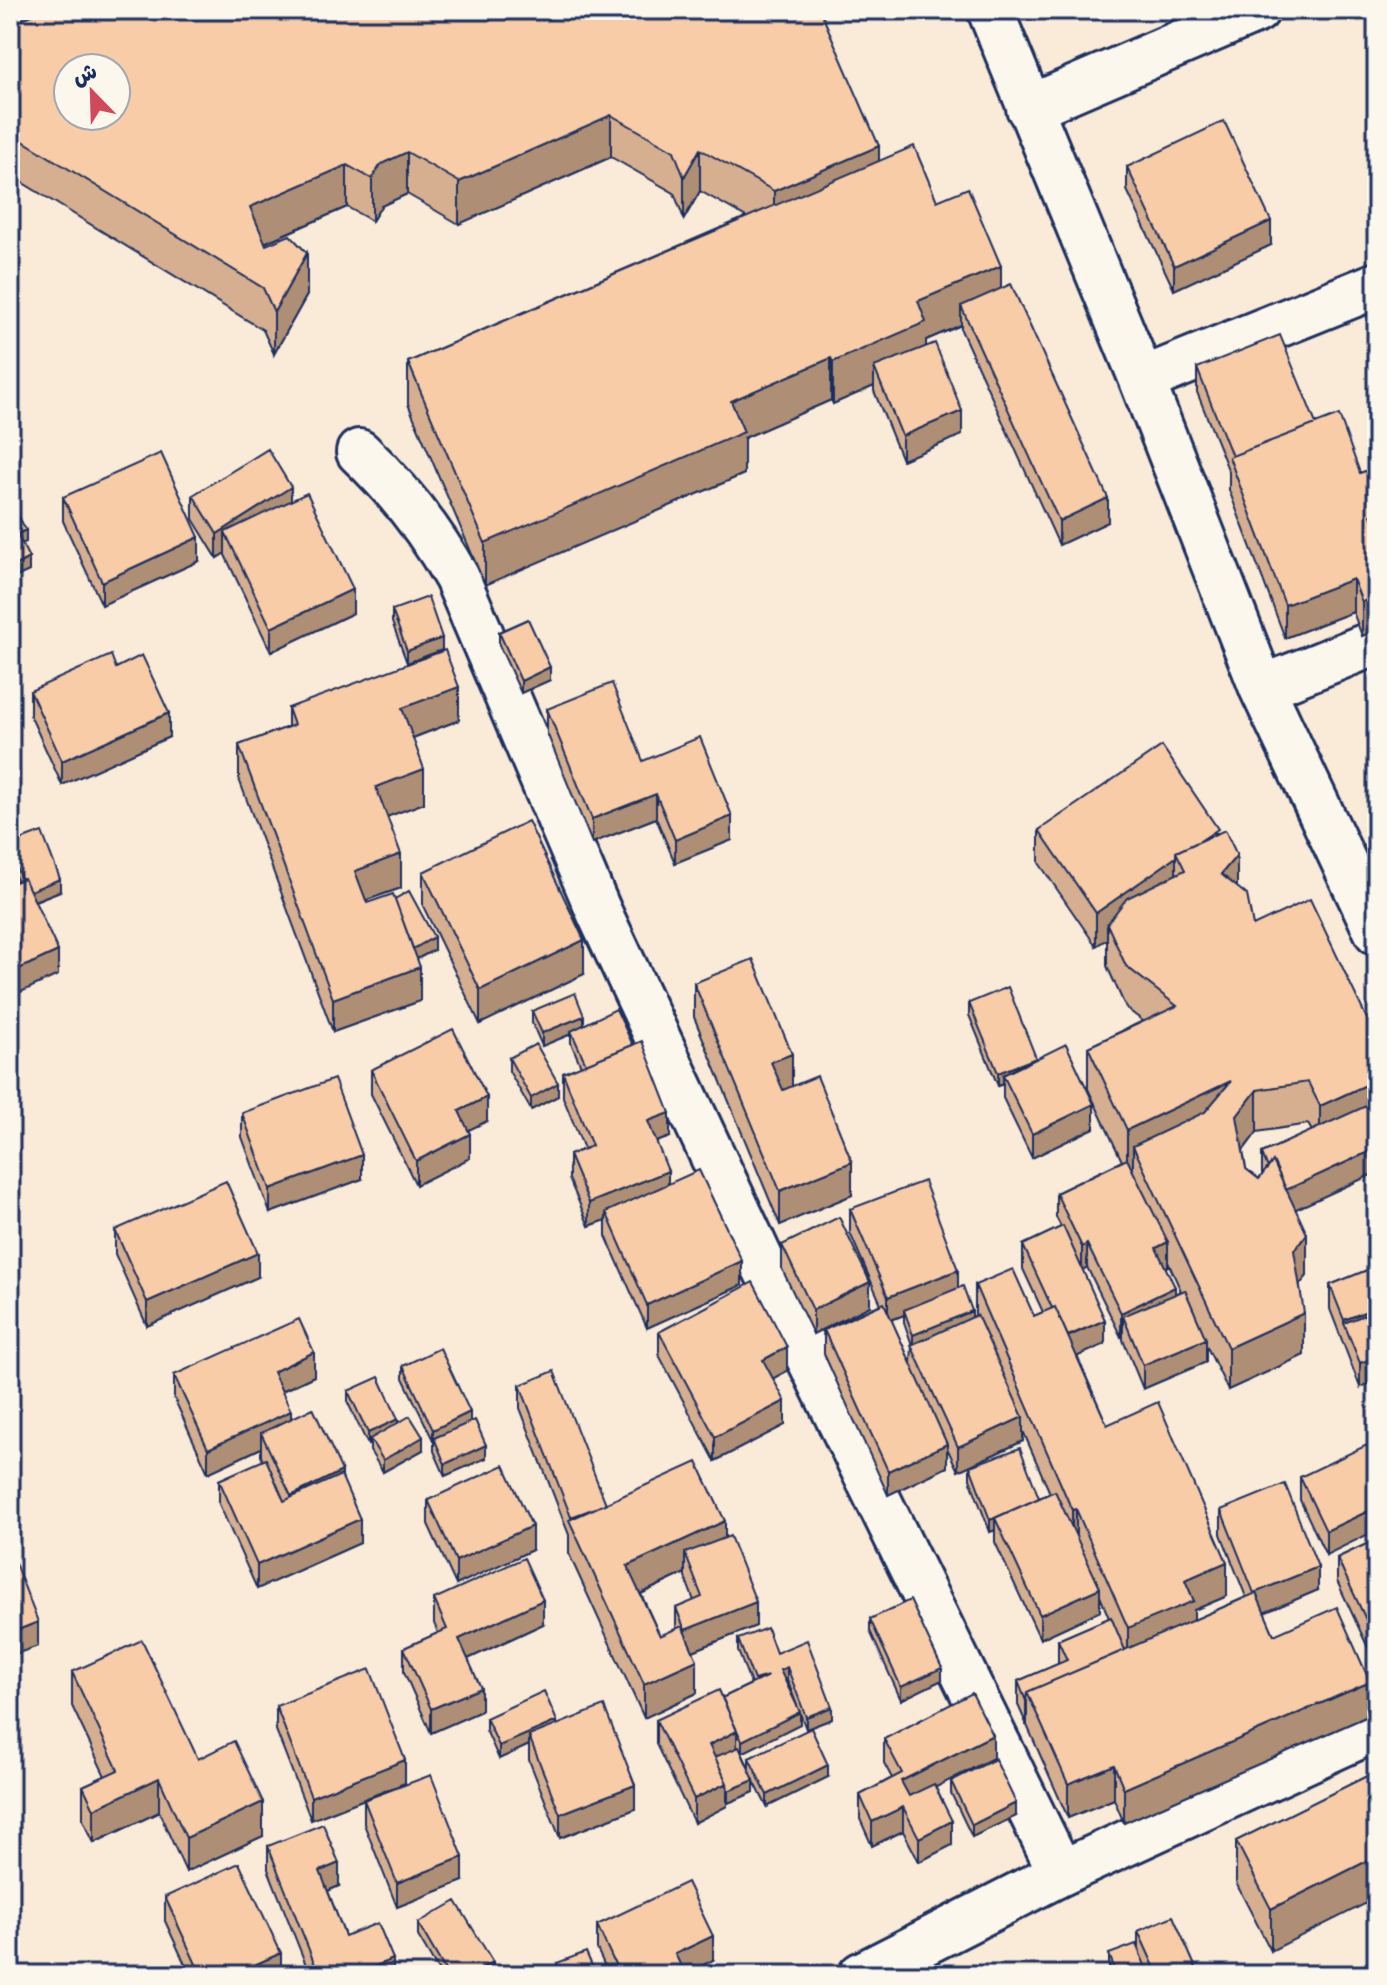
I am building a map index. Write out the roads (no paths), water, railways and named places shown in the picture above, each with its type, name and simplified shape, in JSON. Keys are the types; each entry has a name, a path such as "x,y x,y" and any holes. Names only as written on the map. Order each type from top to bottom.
{"street":[{"path":"990,10 1142,380 1262,688 1377,932"},
{"path":"1029,108 1257,10"},
{"path":"1142,380 1377,285"},
{"path":"359,452 414,509 457,578 599,912 761,1260 1061,1873"},
{"path":"1262,688 1377,642"},
{"path":"861,1975 1061,1873 1377,1728"}]}
